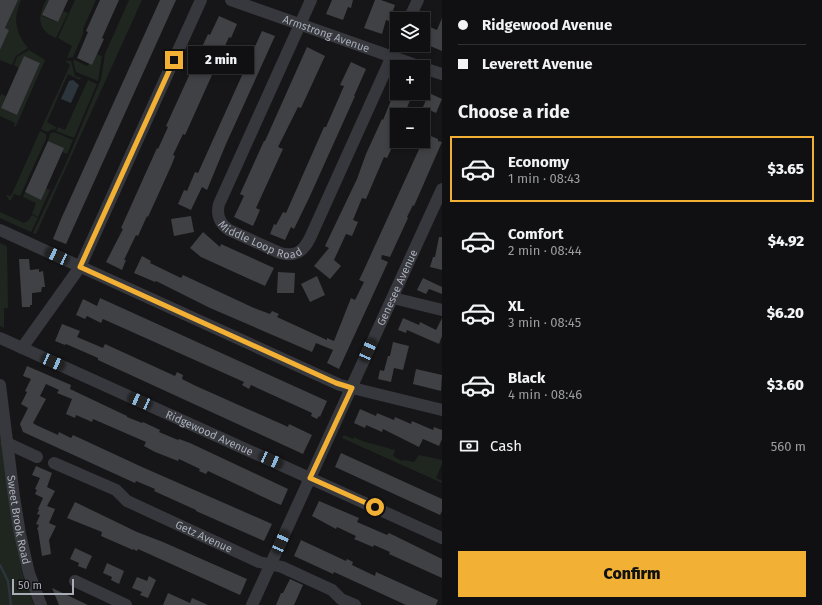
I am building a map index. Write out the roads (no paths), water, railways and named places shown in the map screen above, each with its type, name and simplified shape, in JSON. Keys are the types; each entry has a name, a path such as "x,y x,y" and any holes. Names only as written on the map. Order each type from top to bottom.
{"street":[{"path":"22,348 80,267 201,0"},
{"name":"Armstrong Avenue","path":"231,0 401,60"},
{"name":"Middle Loop Road","path":"310,0 220,201 218,210 220,221 224,227 286,255 299,252 307,244 394,52"},
{"path":"412,12 418,0"},
{"name":"Armstrong Avenue","path":"430,70 442,74"},
{"name":"Genesee Avenue","path":"252,605 442,189"},
{"path":"0,230 336,383 442,410"},
{"path":"393,298 442,310"},
{"name":"Ridgewood Avenue","path":"0,338 442,538"},
{"name":"Sweet Brook Road","path":"0,385 20,534 29,573 41,605"},
{"path":"7,443 37,457"},
{"name":"Getz Avenue","path":"54,463 116,490 127,501 259,562 282,566 332,590 341,599 355,605"},
{"path":"74,581 126,605"}],"waterway":[{"path":"0,565 8,581 11,605"}]}
